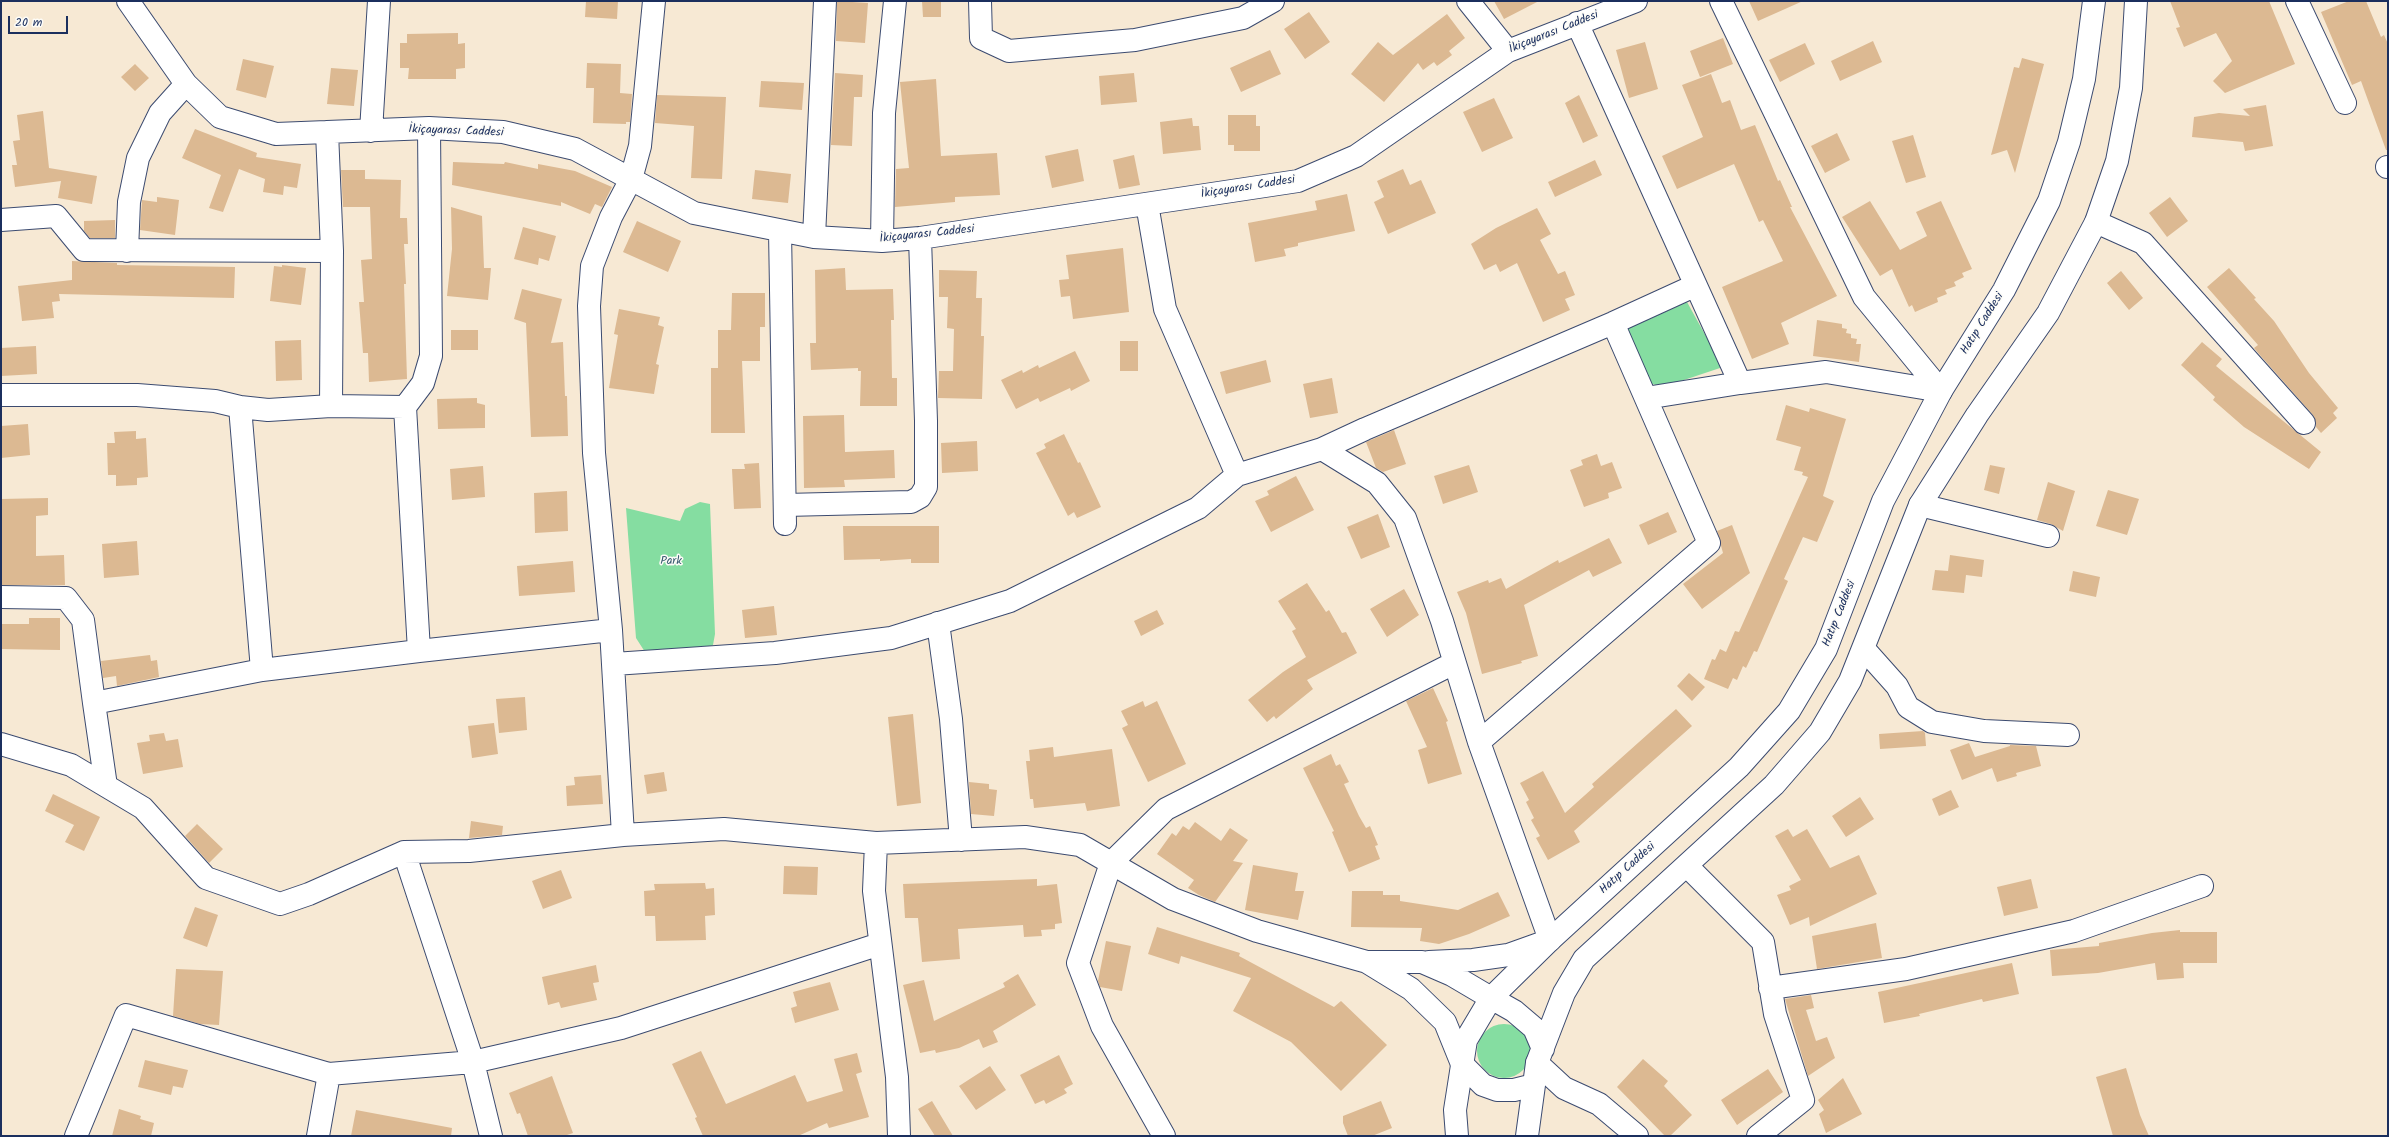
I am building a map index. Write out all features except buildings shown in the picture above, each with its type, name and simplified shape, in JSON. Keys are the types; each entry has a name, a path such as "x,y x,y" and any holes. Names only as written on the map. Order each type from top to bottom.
{"street":[{"name":"İkiçayarası Caddesi","path":"128,1 186,84 220,117 276,134 429,128 502,132 575,149 694,214 814,238 882,241 920,238 1298,181 1356,156 1508,51 1636,1"},
{"path":"371,131 379,1"},
{"path":"623,835 614,664 594,453 589,306 592,266 611,217 631,179 640,146 654,1"},
{"path":"814,238 825,1"},
{"path":"882,241 884,113 895,1"},
{"path":"980,1 981,38 1009,51 1135,40 1243,18 1273,1"},
{"path":"1468,1 1508,51"},
{"path":"1721,1 1864,297 1941,391"},
{"name":"Hatıp Caddesi","path":"1457,1136 1455,1110 1466,1040 1491,998 1550,940 1739,767 1789,711 1826,649 1884,501 1941,391 2004,290 2049,201 2069,142 2084,79 2094,1"},
{"path":"1527,1136 1540,1056 1564,993 1584,959 1774,785 1820,732 1850,681 1864,649 1920,504 1977,415 2048,313 2096,222 2117,161 2131,88 2136,1"},
{"path":"2297,1 2346,103"},
{"path":"1577,23 1694,286 1740,383"},
{"path":"127,251 129,202 138,158 160,113 186,84"},
{"path":"420,651 405,407 423,383 431,356 429,128"},
{"path":"327,132 332,251 331,406"},
{"path":"1147,204 1165,308 1237,475"},
{"path":"1,220 56,216 84,250 332,251"},
{"path":"2096,222 2143,243 2304,423"},
{"path":"780,231 785,514 911,502 920,497 926,487 926,421 920,238"},
{"path":"614,664 775,653 891,638 1010,601 1191,511 1237,475 1322,449 1365,428 1613,324 1694,286"},
{"path":"1479,742 1709,543 1613,324"},
{"path":"1646,398 1740,383 1826,372 1941,391"},
{"path":"1,395 137,395 215,401 240,407 268,410 331,406 405,407"},
{"path":"240,407 262,670"},
{"path":"1,744 71,766 106,786 143,808 206,878 280,904 309,894 404,852 469,851 623,835 724,829 876,843 1025,837 1080,845 1173,899 1257,931 1367,962 1473,960 1508,955 1550,940 1479,742 1442,621 1405,518 1377,483 1322,449"},
{"path":"1920,504 2048,536"},
{"path":"1,597 66,598 83,620 106,786"},
{"path":"938,623 951,719 961,840"},
{"path":"94,703 262,670 611,630"},
{"path":"1864,649 1896,686 1908,706 1932,722 1984,731 2068,735"},
{"path":"1164,1136 1102,1026 1078,963 1111,863 1166,809 1454,663"},
{"path":"876,843 874,891 897,1077 899,1136"},
{"path":"404,852 473,1062 491,1136"},
{"path":"1687,866 1763,942 1774,1014 1803,1100 1758,1136"},
{"path":"1770,988 1906,969 2074,931 2202,886"},
{"path":"76,1136 126,1015 330,1074 473,1062 621,1028 880,944"},
{"path":"1367,962 1411,989 1445,1022 1462,1064 1483,1085 1497,1090 1514,1090 1534,1086"},
{"path":"1422,962 1452,975 1514,1011 1534,1028 1540,1056 1564,1088 1599,1104 1637,1136"},
{"path":"318,1136 330,1074"}],"green space":[{"path":"1687,302 1723,367 1663,387 1649,383 1625,330"},
{"name":"Park","path":"700,502 710,504 715,634 713,645 702,651 645,652 636,638 626,508 680,521 685,509"},
{"path":"1504,1024 1514,1026 1523,1032 1529,1041 1531,1051 1529,1061 1523,1070 1514,1076 1504,1078 1494,1076 1485,1070 1479,1061 1477,1051 1479,1041 1485,1032 1494,1026"}]}
